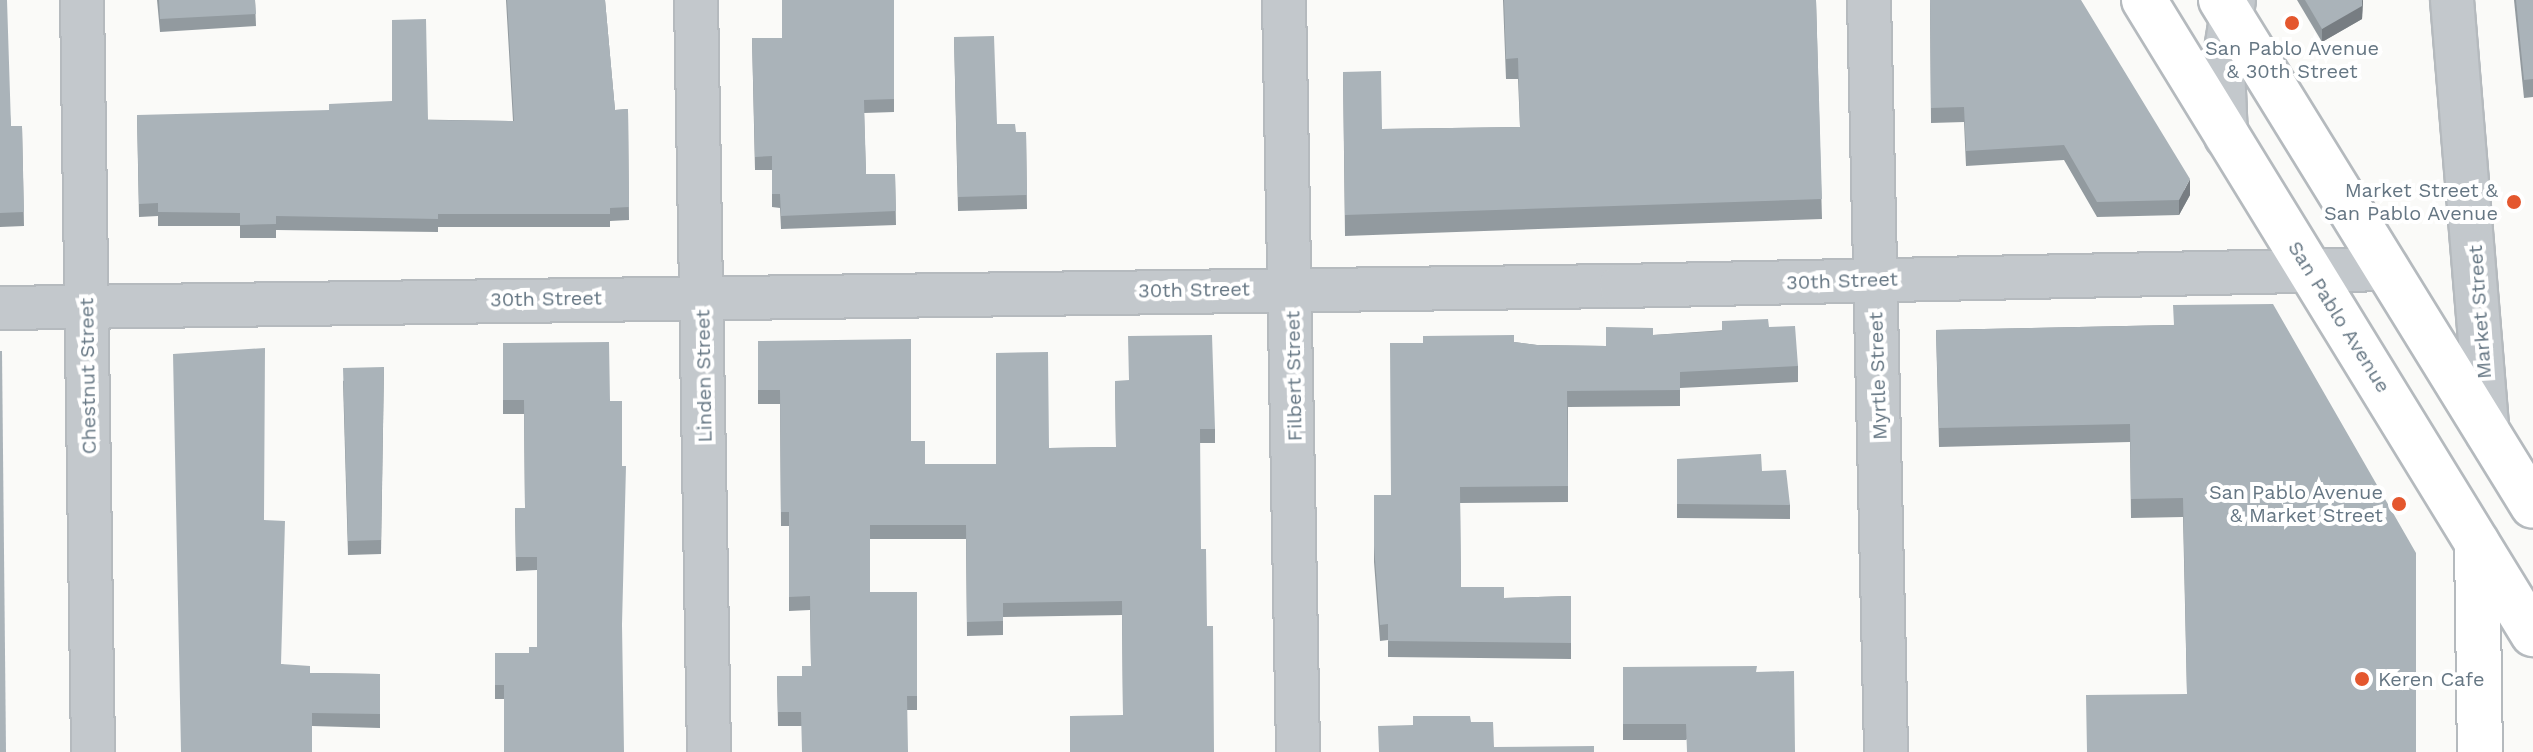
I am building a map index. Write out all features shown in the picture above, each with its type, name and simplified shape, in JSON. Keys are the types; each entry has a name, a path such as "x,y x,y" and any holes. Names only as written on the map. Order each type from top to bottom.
{"main road":[{"name":"San Pablo Avenue","path":"2144,0 2533,634"},
{"path":"2228,4 2488,434 2530,496"},
{"path":"2477,541 2480,752"}],"street":[{"name":"Chestnut Street","path":"82,0 93,752"},
{"name":"Linden Street","path":"696,0 709,752"},
{"name":"Filbert Street","path":"1284,0 1293,288 1298,752"},
{"name":"Myrtle Street","path":"1869,0 1886,752"},
{"name":"Market Street","path":"2452,0 2488,434"},
{"path":"2226,137 2223,68 2228,4"},
{"name":"30th Street","path":"0,308 2388,269"}],"building":[{"path":"0,0 7,0 11,126 22,126 24,212 0,213"},
{"path":"159,0 255,0 256,14 160,19"},
{"path":"507,0 605,0 615,110 628,109 629,207 610,208 610,214 438,214 438,219 276,216 276,224 240,225 240,213 158,212 158,203 139,204 137,115 329,110 329,104 392,101 392,20 426,19 428,120 514,121"},
{"path":"782,0 894,0 894,99 864,100 866,174 895,174 896,211 781,216 780,194 772,194 772,156 755,157 752,38 782,38"},
{"path":"1504,0 1816,0 1822,199 1345,215 1343,72 1381,71 1382,129 1520,127 1518,58 1506,59"},
{"path":"1930,0 2081,0 2190,179 2179,200 2097,202 2064,145 1966,151 1964,107 1931,108"},
{"path":"2305,0 2362,0 2362,6 2322,29"},
{"path":"2516,0 2533,0 2533,79 2524,80"},
{"path":"994,36 997,124 1015,124 1016,132 1026,132 1027,195 958,197 954,37"},
{"path":"2273,304 2416,553 2416,752 2087,752 2086,695 2187,694 2183,498 2131,499 2130,424 1939,428 1936,330 2174,325 2173,305"},
{"path":"1768,319 1769,327 1795,326 1798,366 1680,372 1680,390 1567,391 1568,486 1460,487 1461,587 1504,587 1504,598 1571,596 1571,643 1388,641 1388,624 1380,625 1374,495 1391,495 1390,343 1423,343 1423,336 1514,335 1514,342 1537,345 1606,346 1606,327 1653,328 1653,335 1722,331 1722,321"},
{"path":"1212,335 1215,429 1200,429 1201,549 1206,549 1207,626 1213,626 1214,752 1070,752 1070,716 1123,715 1122,601 1003,603 1003,621 967,622 966,525 870,525 870,592 917,592 917,696 907,696 908,752 802,752 801,712 778,712 777,676 802,676 802,666 811,666 810,596 789,597 789,512 781,512 780,390 758,390 758,341 911,339 911,441 925,441 925,464 996,464 996,353 1048,352 1049,448 1116,447 1115,381 1129,380 1128,336"},
{"path":"609,342 610,401 622,401 622,466 626,466 622,625 624,752 504,752 504,685 495,685 495,653 529,653 529,647 537,647 537,557 516,557 515,508 525,508 524,400 503,400 503,343"},
{"path":"265,348 264,520 285,521 281,664 310,666 310,673 380,674 380,714 312,713 312,752 181,752 173,354"},
{"path":"2,351 6,752 0,752"},
{"path":"384,367 381,540 348,541 343,368"},
{"path":"1761,454 1762,471 1786,470 1790,505 1677,504 1677,459"},
{"path":"1757,666 1756,672 1794,671 1795,752 1687,752 1686,724 1623,724 1623,667"},
{"path":"1413,716 1470,716 1471,722 1493,722 1494,747 1594,746 1594,752 1379,752 1378,726 1413,725"}],"place":[{"name":"San Pablo Avenue & 30th Street","path":"2292,23"},
{"name":"Market Street & San Pablo Avenue","path":"2514,202"},
{"name":"San Pablo Avenue & Market Street","path":"2399,504"},
{"name":"Keren Cafe","path":"2362,679"}]}
